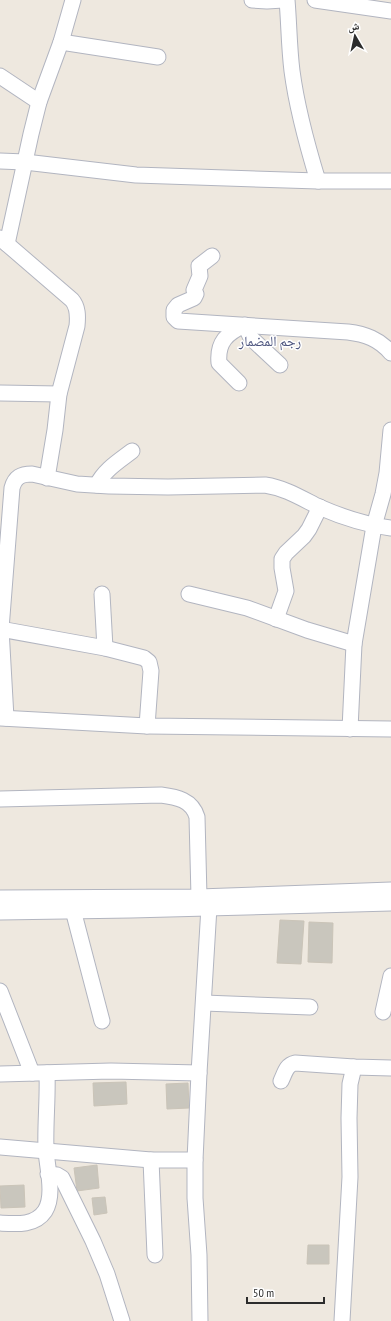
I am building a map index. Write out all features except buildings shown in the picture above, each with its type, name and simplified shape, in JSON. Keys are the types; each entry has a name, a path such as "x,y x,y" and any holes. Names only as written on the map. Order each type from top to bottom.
{"street":[{"path":"47,478 59,394 77,326 78,315 75,304 4,241 39,102 61,42 73,0"},
{"path":"252,0 283,0"},
{"path":"287,0 292,69 296,94 302,125 318,181"},
{"path":"315,0 391,11"},
{"path":"61,42 158,57"},
{"path":"0,76 39,102"},
{"path":"0,162 25,162 136,175 318,181 391,181"},
{"path":"212,256 199,266 200,276 195,287 196,294 194,298 178,305 174,310 174,317 178,321 362,334 371,337 391,353"},
{"path":"245,325 251,338 280,365"},
{"path":"239,383 219,363 218,353 222,343 227,337 245,325"},
{"path":"0,393 59,394"},
{"path":"350,729 354,644 374,526 387,473 391,430"},
{"path":"97,485 106,471 132,451"},
{"path":"391,528 374,526 337,514 276,486 168,487 97,485 77,484 25,474 18,477 14,481 12,488 0,629 3,718 147,726 391,729"},
{"path":"276,619 286,591 282,559 290,548 304,536 320,507"},
{"path":"102,594 105,648"},
{"path":"188,594 247,608 354,644"},
{"path":"0,629 105,648 144,658 149,662 151,671 147,726"},
{"path":"0,799 161,795 173,796 186,800 192,806 197,817 204,902 204,1003 195,1160 200,1321"},
{"path":"0,912 73,910 391,890"},
{"path":"0,898 204,902 391,903"},
{"path":"73,910 102,1021"},
{"path":"383,1012 391,976"},
{"path":"0,1223 16,1224 35,1220 45,1211 50,1188 40,1073 1,998"},
{"path":"204,1003 310,1007"},
{"path":"281,1081 290,1064 295,1063 391,1068"},
{"path":"342,1321 350,1177 350,1084 354,1067"},
{"path":"0,1074 111,1071 199,1073"},
{"path":"0,1147 151,1160 195,1160"},
{"path":"151,1160 155,1255"},
{"path":"48,1174 57,1175 62,1178 81,1215 106,1274 122,1321"}],"district":[{"name":"رجم المضمار","path":"270,341"}]}
